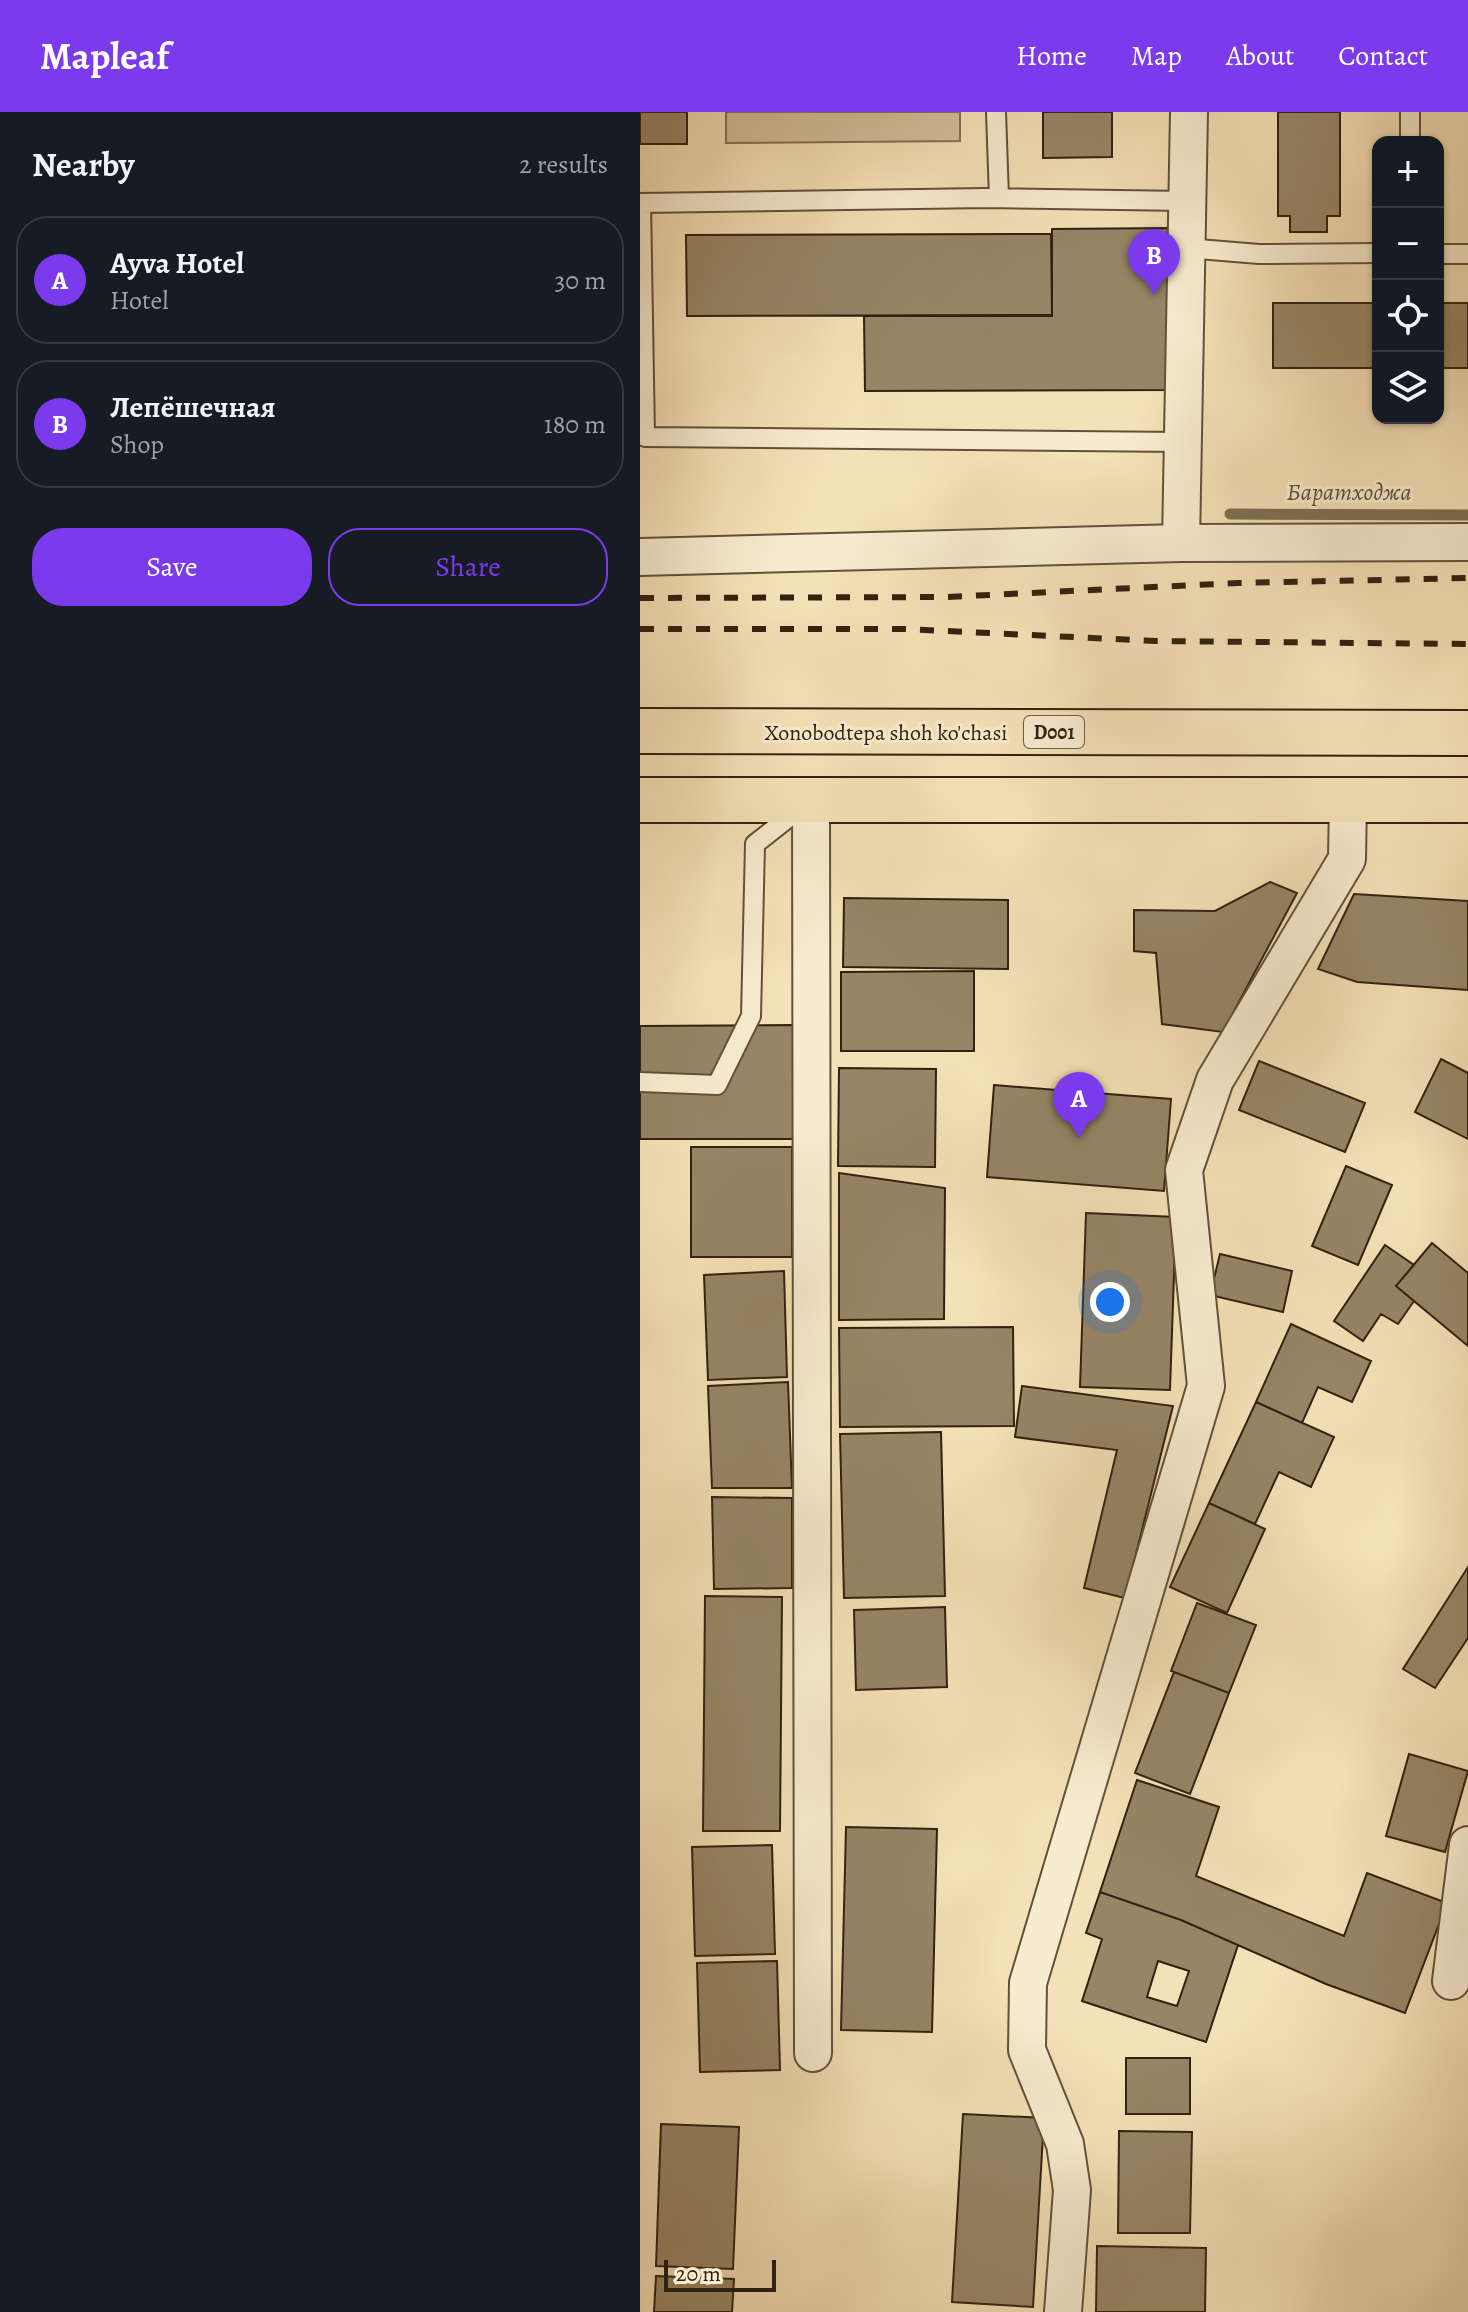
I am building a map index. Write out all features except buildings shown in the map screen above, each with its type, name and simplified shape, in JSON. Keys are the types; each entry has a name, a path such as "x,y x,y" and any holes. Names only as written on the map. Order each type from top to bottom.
{"highway":[{"name":"Xonobodtepa shoh ko'chasi","path":"640,731 1468,733"},
{"path":"640,800 1468,800"}],"street":[{"path":"1181,532 1189,112"},
{"path":"640,557 1181,532 1468,542"},
{"path":"811,800 813,2053"},
{"path":"1063,2312 1072,2190 1065,2144 1027,2050 1028,1983 1206,1386 1184,1170 1215,1080 1347,859 1348,800"},
{"path":"1451,1981 1468,1845"}],"lane":[{"path":"996,112 999,198"},
{"path":"1410,112 1410,136"},
{"path":"1183,442 645,437 641,203 999,198 1187,201"},
{"path":"1186,248 1259,254 1372,253"},
{"path":"1444,254 1468,254"},
{"path":"640,1082 717,1085 751,1016 755,844 811,800"}],"shaded area":[{"path":"726,112 960,112 960,141 726,143"}],"waterway":[{"name":"Баратходжа","path":"1230,514 1468,515"}],"railway":[{"path":"640,598 946,597 1238,583 1468,578"},
{"path":"640,629 905,629 1156,641 1468,644"}],"place":[{"name":"Лепёшечная","path":"1154,295"},
{"name":"Ayva Hotel","path":"1079,1138"}]}
